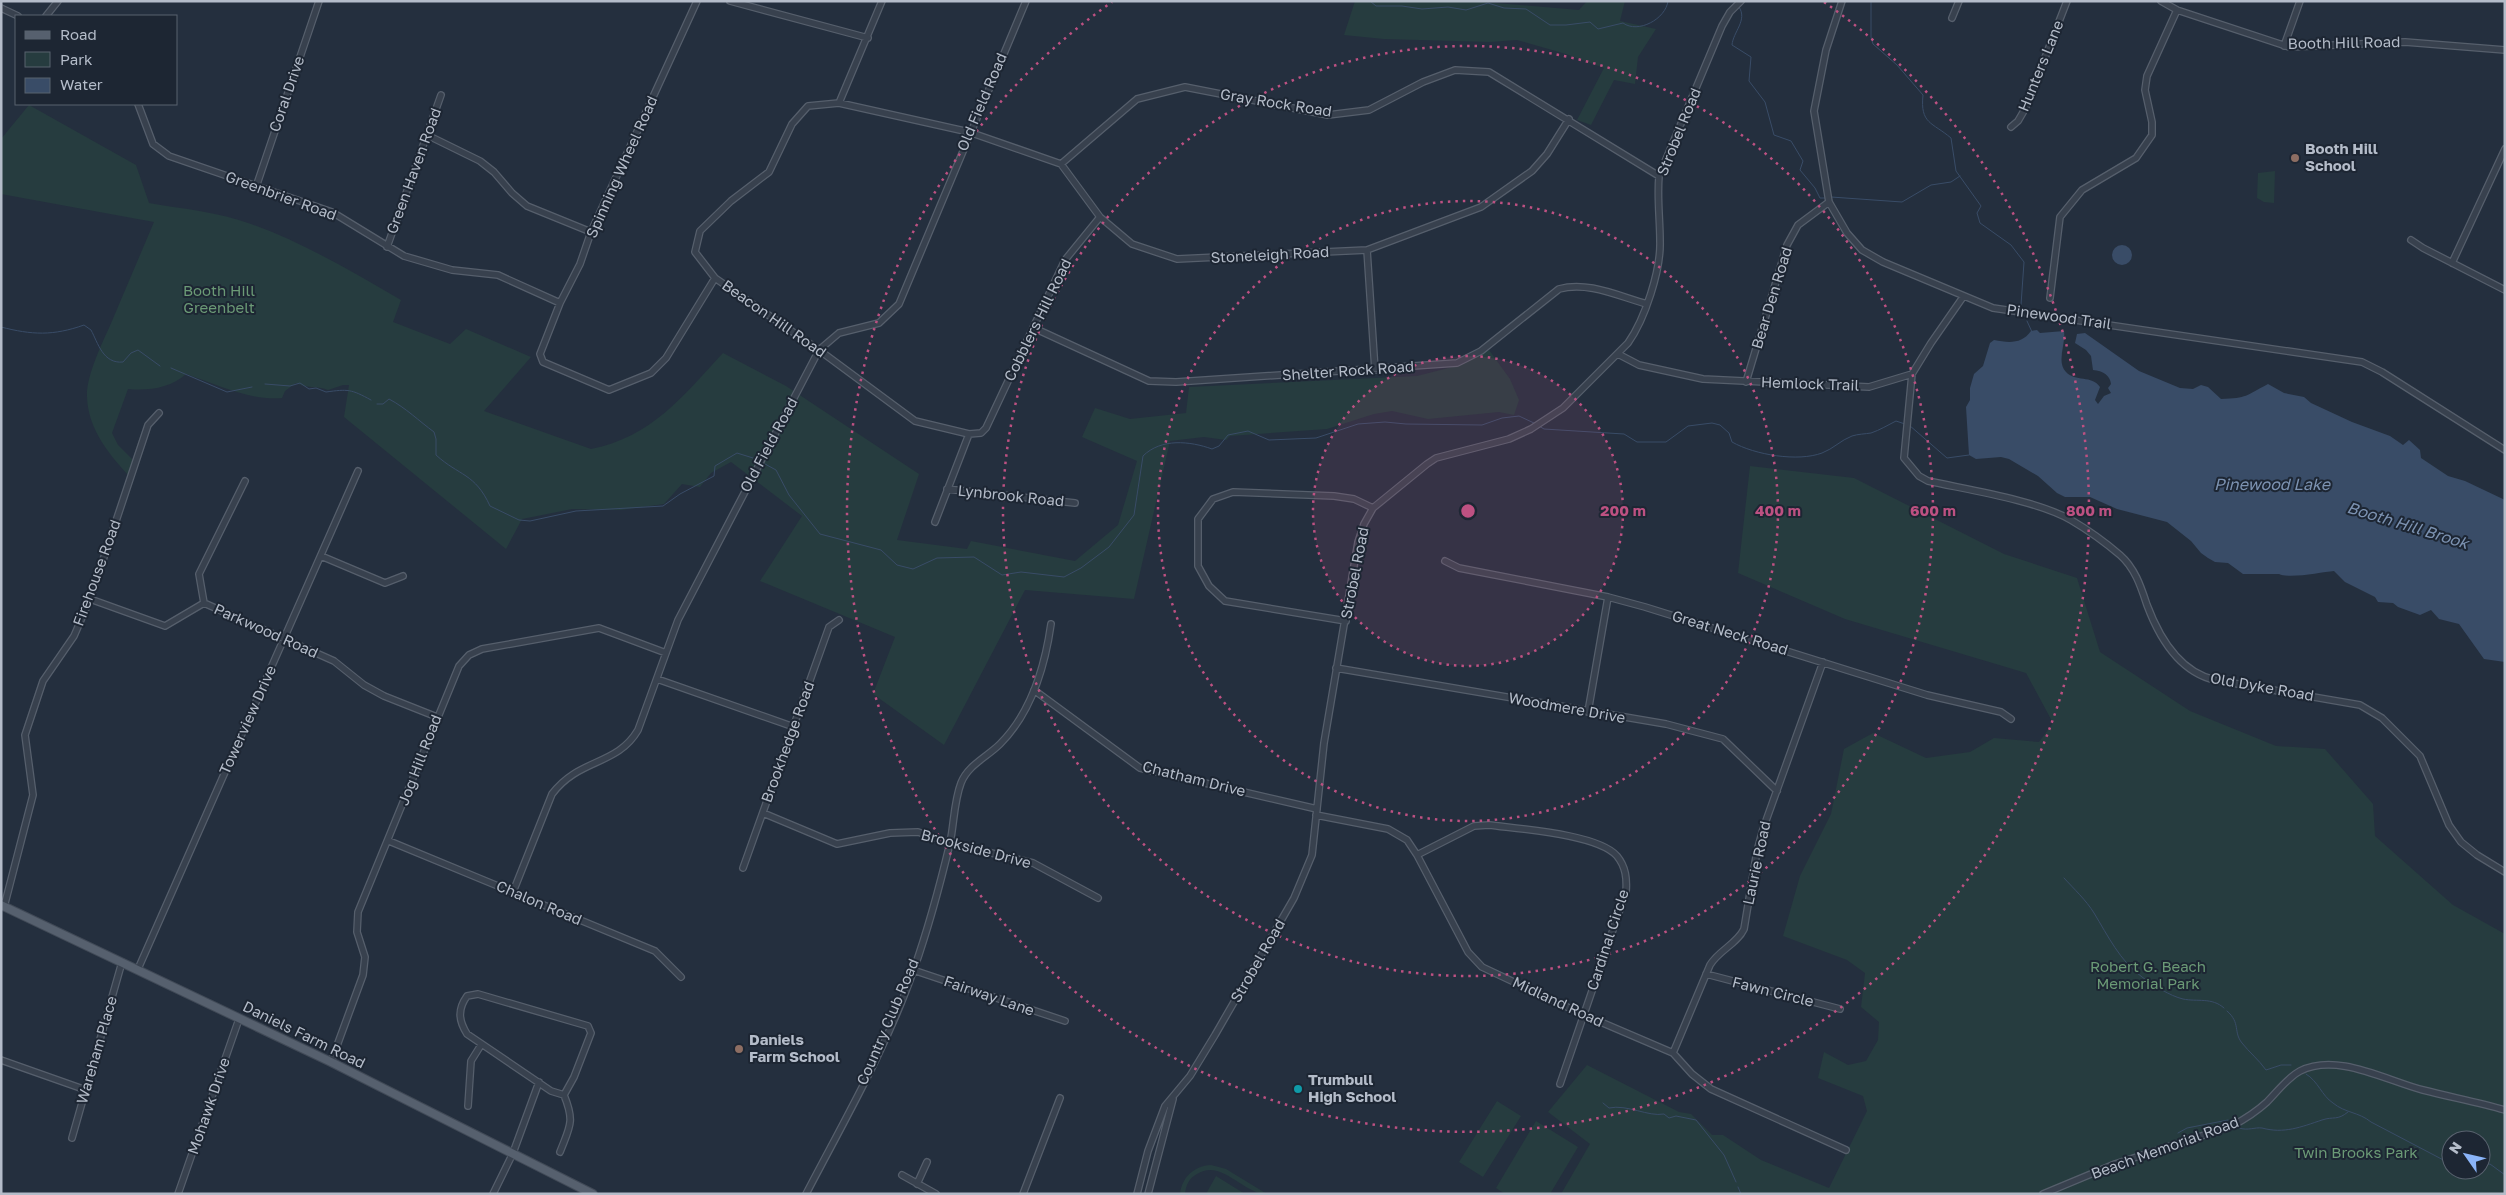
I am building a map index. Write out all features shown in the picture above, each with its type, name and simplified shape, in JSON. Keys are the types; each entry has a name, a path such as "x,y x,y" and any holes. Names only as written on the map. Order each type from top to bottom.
{"main road":[{"name":"Daniels Farm Road","path":"3,906 331,1062 593,1194"}],"street":[{"path":"47,15 58,1"},
{"name":"Coral Drive","path":"256,187 319,1"},
{"name":"Spinning Wheel Road","path":"697,1 591,232 580,264 560,303 540,354 543,362 609,390 651,373 666,358 715,278"},
{"path":"730,1 868,38"},
{"path":"838,103 868,38 882,1"},
{"name":"Old Field Road","path":"513,892 552,794 562,781 576,770 615,754 631,743 638,730 678,620 819,350 839,333 879,323 899,304 969,132 1026,1"},
{"name":"Strobel Road","path":"1136,1194 1148,1151 1165,1106 1174,1098 1190,1076 1216,1034 1294,898 1312,855 1324,743 1358,542 1364,524 1373,508 1382,498 1436,458 1509,439 1531,429 1563,408 1618,354 1636,331 1647,304 1661,243 1657,199 1659,176 1722,26 1730,12 1741,1"},
{"name":"Pinewood Trail","path":"1842,1 1826,50 1814,111 1829,198 1847,233 1862,250 1883,262 1993,308 2362,362 2382,372 2505,450"},
{"path":"1952,18 1958,1"},
{"name":"Hunters Lane","path":"2011,127 2018,121 2025,109 2067,1"},
{"name":"Booth Hill Road","path":"2161,1 2177,10 2284,46 2405,42 2505,50"},
{"path":"2284,46 2300,1"},
{"path":"1,8 16,15"},
{"path":"2050,298 2060,217 2082,190 2136,158 2152,135 2152,122 2145,90 2147,76 2177,10"},
{"name":"Gray Rock Road","path":"1061,164 1137,99 1185,87 1328,115 1369,110 1424,82 1455,70 1489,72 1569,119 1659,176"},
{"name":"Green Haven Road","path":"387,247 441,95"},
{"name":"Beacon Hill Road","path":"969,132 838,103 808,106 792,124 769,172 732,201 700,231 695,252 715,278 819,350 915,421 969,434"},
{"name":"Greenbrier Road","path":"138,105 153,144 162,152 256,187 332,212 404,256 444,269 498,275 560,303"},
{"name":"Stoneleigh Road","path":"1061,164 1100,218 1132,244 1177,259 1367,250 1481,207 1532,171 1547,154 1569,119"},
{"path":"969,132 1061,164"},
{"path":"427,135 480,161 494,172 512,193 527,206 591,232"},
{"path":"2452,263 2505,149"},
{"name":"Bear Den Road","path":"1746,382 1787,245 1798,225 1829,198"},
{"name":"Cobblers Hill Road","path":"969,434 981,433 986,428 1065,260 1100,218"},
{"path":"2411,240 2505,290"},
{"path":"1367,250 1376,370"},
{"name":"Shelter Rock Road","path":"1034,328 1149,382 1185,382 1457,363 1481,350 1559,289 1572,285 1586,286 1647,304"},
{"path":"1912,374 1963,297"},
{"name":"Hemlock Trail","path":"1618,354 1639,365 1666,373 1703,379 1746,382 1869,386 1912,374"},
{"name":"Old Dyke Road","path":"1912,374 1904,458 1924,479 2026,504 2059,515 2071,520 2122,556 2134,571 2150,612 2165,642 2180,661 2194,671 2216,680 2360,704 2374,712 2420,756 2450,825 2461,842 2477,855 2505,872"},
{"name":"Firehouse Road","path":"3,906 33,795 25,735 43,681 74,636 90,600 148,425 159,413"},
{"path":"935,522 969,434"},
{"name":"Towerview Drive","path":"138,969 358,471"},
{"path":"204,603 199,574 245,481"},
{"name":"Lynbrook Road","path":"947,489 1075,503"},
{"path":"1346,621 1225,601 1209,586 1198,566 1198,519 1213,499 1232,492 1334,496 1354,499 1373,508"},
{"path":"321,556 385,583 403,576"},
{"name":"Great Neck Road","path":"1446,561 1459,568 1608,596 1927,695 2001,712 2011,719"},
{"path":"1588,712 1608,596"},
{"name":"Parkwood Road","path":"90,600 165,626 204,603 284,637 334,661 364,685 384,696 437,717"},
{"name":"Brookhedge Road","path":"743,868 829,628 839,620"},
{"name":"Country Club Road","path":"806,1194 882,1046 914,970 950,843 961,782 980,758 1000,745 1020,719 1034,690 1048,644 1051,624"},
{"name":"Jog Hill Road","path":"331,1062 363,975 365,958 357,932 358,912 389,841 459,666 469,655 482,649 599,628 666,653"},
{"name":"Laurie Road","path":"1673,1053 1706,974 1719,952 1739,937 1744,929 1757,851 1823,662"},
{"name":"Woodmere Drive","path":"1336,668 1666,724 1723,738 1777,791"},
{"path":"657,679 794,727"},
{"name":"Chatham Drive","path":"1034,690 1140,768 1317,812"},
{"name":"Midland Road","path":"1317,812 1388,829 1406,840 1417,855 1468,952 1482,967 1582,1014 1673,1053 1692,1074 1711,1089 1846,1150"},
{"name":"Brookside Drive","path":"763,813 836,844 890,833 918,832 950,843 1034,863 1098,898"},
{"name":"Cardinal Circle","path":"1417,855 1474,826 1489,825 1587,840 1604,846 1617,856 1627,875 1626,892 1582,1014 1560,1084"},
{"name":"Chalon Road","path":"389,841 655,951 681,977"},
{"name":"Wareham Place","path":"72,1138 122,962"},
{"name":"Fairway Lane","path":"914,970 1065,1021"},
{"name":"Fawn Circle","path":"1706,974 1840,1009"},
{"path":"560,1152 571,1123 570,1111 564,1095 574,1077 591,1033 588,1026 478,994 467,996 461,1004 459,1021 467,1034 557,1094 564,1095"},
{"name":"Mohawk Drive","path":"178,1194 239,1019"},
{"path":"468,1106 471,1061 481,1045"},
{"path":"1,1060 86,1090"},
{"name":"Beach Memorial Road","path":"2043,1194 2115,1164 2232,1126 2250,1117 2298,1072 2314,1067 2341,1066 2361,1070 2422,1090 2465,1098 2505,1110"},
{"path":"493,1194 513,1153 539,1082"},
{"path":"1023,1194 1060,1098"},
{"name":"Strobel Road","path":"1148,1194 1174,1098"},
{"path":"1148,1151 1158,1154"},
{"path":"918,1184 927,1162"},
{"path":"902,1175 936,1194"}],"green space":[{"path":"1355,1 1472,1 1579,10 1587,1 1625,1 1620,21 1656,29 1638,57 1635,84 1614,80 1591,125 1577,120 1604,68 1566,54 1517,40 1490,42 1384,39 1344,35"},
{"name":"Booth Hill Greenbelt","path":"29,105 136,165 149,203 239,220 309,249 401,300 393,322 450,344 466,329 531,357 484,411 591,449 613,443 649,425 680,399 723,353 786,386 919,474 897,540 967,549 971,541 1075,561 1118,525 1137,461 1082,437 1095,408 1130,419 1186,413 1189,387 1417,376 1460,365 1489,350 1510,379 1519,400 1514,415 1499,412 1428,419 1392,411 1374,414 1327,429 1230,436 1226,440 1204,437 1170,441 1134,599 1025,590 944,745 873,694 895,637 760,581 802,516 731,462 711,473 700,487 682,484 664,504 621,510 572,509 522,519 506,549 344,417 349,385 328,390 296,383 285,391 282,398 270,398 233,391 186,374 173,383 159,388 128,389 112,433 118,445 138,465 132,479 116,462 96,432 88,409 87,388 96,359 154,222 1,194 1,139"},
{"path":"2275,171 2274,203 2264,202 2257,198 2258,173"},
{"name":"Robert G. Beach Memorial Park","path":"1750,466 1854,478 2004,554 2077,578 2100,652 2190,711 2276,746 2325,749 2373,804 2375,836 2453,905 2505,934 2505,1194 1561,1194 1590,1144 1548,1112 1587,1065 1679,1112 1691,1114 1712,1135 1723,1135 1761,1160 1829,1188 1867,1111 1863,1096 1818,1078 1824,1052 1848,1065 1866,1061 1878,1040 1879,1022 1861,1007 1865,973 1847,960 1783,936 1800,876 1831,814 1844,749 1873,733 1926,758 1970,752 1994,738 2039,742 2053,723 2026,673 1845,619 1738,573"},
{"path":"1497,1101 1521,1116 1483,1177 1459,1162"},
{"path":"1536,1121 1578,1147 1550,1194 1505,1194 1496,1188"},
{"path":"1211,1165 1226,1169 1267,1194 1249,1189 1223,1173 1215,1170 1206,1170 1192,1178 1187,1185 1185,1194 1180,1194 1183,1182 1194,1170"},
{"path":"1216,1176 1245,1194 1206,1194"}],"water":[{"path":"2118,245 2126,245 2132,251 2132,259 2126,265 2118,265 2112,259 2112,251"},
{"name":"Pinewood Lake","path":"2037,330 2040,333 2064,331 2063,368 2074,377 2097,383 2100,387 2095,400 2098,404 2104,396 2111,393 2108,388 2111,384 2105,374 2093,370 2091,356 2086,350 2075,343 2077,334 2085,333 2139,371 2180,388 2193,389 2201,385 2208,387 2221,399 2246,396 2268,384 2284,393 2304,397 2311,403 2352,422 2390,436 2403,445 2409,440 2420,450 2421,458 2448,476 2465,481 2505,500 2505,662 2484,659 2459,624 2439,619 2431,610 2420,615 2398,607 2393,603 2378,602 2375,597 2345,582 2334,571 2291,576 2243,574 2228,563 2215,562 2208,558 2191,541 2167,522 2117,509 2090,497 2065,497 2057,493 2038,476 2009,459 2001,457 1976,459 1969,455 1966,407 1970,400 1970,388 1974,374 1983,366 1990,343 1994,340 2015,342 2024,338 2031,331"}],"waterway":[{"path":"1370,1 1376,6 1402,6 1422,9 1448,7 1466,10 1488,3 1504,8 1526,9 1550,25 1590,22 1598,29 1623,23 1629,26 1643,26 1657,19 1666,8 1668,1"},
{"path":"1871,1 1871,37 1873,44 1897,65 1923,95 1923,112 1929,121 1951,138 1956,171 1981,206 1977,213 1980,223 2011,245 2024,262 2021,305"},
{"path":"1739,7 1742,17 1732,45 1751,57 1749,81 1765,102 1774,135 1791,141 1803,161 1800,170 1815,188 1820,198 1827,198"},
{"path":"1831,197 1902,202 1931,185 1951,182 1960,176"},
{"path":"2027,321 2032,332"},
{"name":"Booth Hill Brook","path":"1,327 23,332 52,333 84,325 91,330 102,352 111,360 123,362 131,353 138,350 160,366"},
{"name":"Booth Hill Brook","path":"171,368 227,392 252,387"},
{"name":"Booth Hill Brook","path":"265,384 290,386 300,383 309,389 316,388 326,392 349,391 371,400"},
{"name":"Booth Hill Brook","path":"377,404 383,404 389,399 407,410 434,432 436,455 472,481 484,495 490,506 519,520 530,521 576,511 663,506 680,494 714,476 715,466 737,453 753,458"},
{"name":"Booth Hill Brook","path":"765,464 776,470 789,495 820,534 881,550 897,565 913,569 937,558 974,557 1002,575 1021,572 1064,577 1081,568 1109,547 1134,515 1143,456 1158,446 1185,443 1212,449 1219,446 1228,435 1248,431 1269,440 1316,438 1358,424 1385,422 1482,425 1502,418 1519,416 1536,424"},
{"name":"Booth Hill Brook","path":"1539,426 1544,429 1624,434 1637,442 1666,442 1688,426 1712,423 1720,425 1729,433 1732,442 1741,447 1764,454 1801,457 1822,453 1848,438 1871,433 1896,421 1905,424"},
{"name":"Booth Hill Brook","path":"1909,425 1947,458 1969,455"},
{"path":"2064,878 2091,908 2121,956 2134,971 2162,990 2178,998 2214,1002 2224,1008"},
{"path":"2227,1011 2236,1023 2239,1039 2266,1070 2281,1065 2291,1065"},
{"path":"2306,1074 2314,1080 2329,1100 2338,1106 2362,1116 2441,1159"},
{"path":"1603,1103 1609,1108 1616,1107 1651,1114 1664,1114 1669,1118 1676,1116 1696,1120 1724,1155 1736,1182"},
{"path":"2239,1128 2285,1130 2338,1117 2348,1112"},
{"path":"2178,1133 2187,1128 2228,1120"},
{"path":"2491,1165 2505,1175"},
{"path":"1738,1187 1741,1194"}],"place":[{"name":"Booth Hill School","path":"2295,158"},
{"name":"Daniels Farm School","path":"739,1049"},
{"name":"Trumbull High School","path":"1298,1089"}],"park label":[{"name":"Twin Brooks Park","path":"2356,1153"}]}
